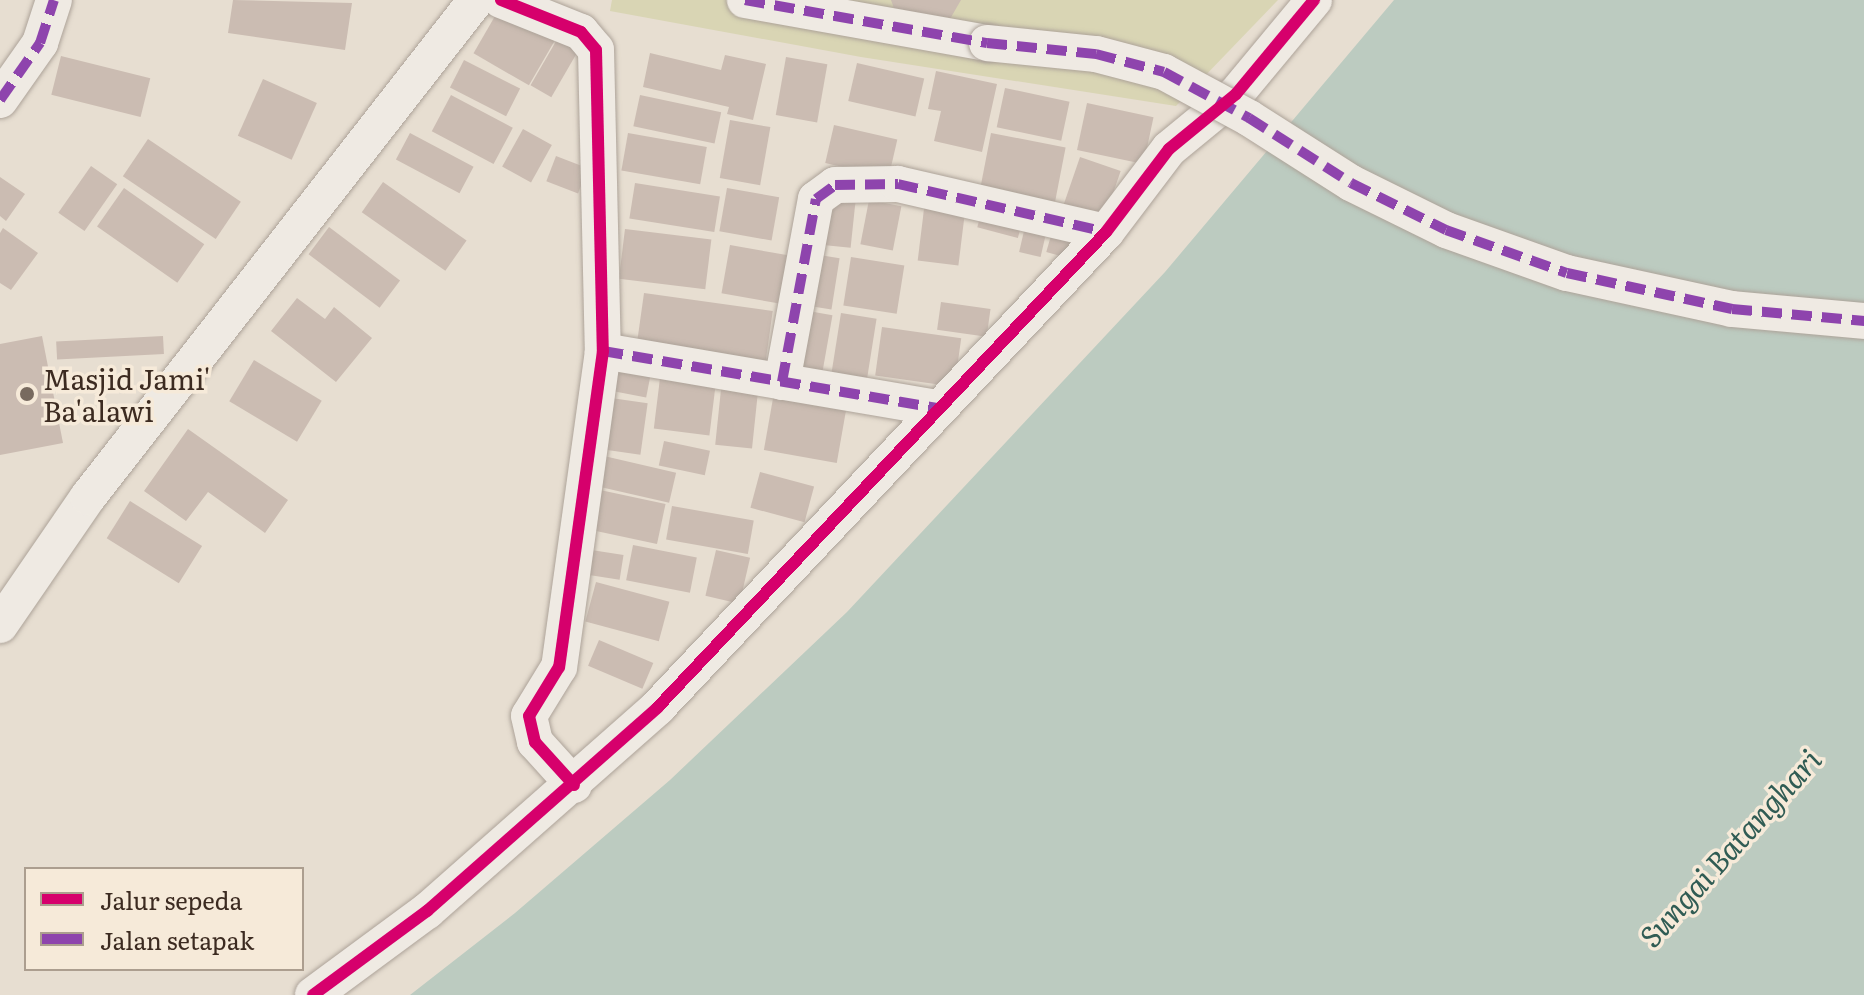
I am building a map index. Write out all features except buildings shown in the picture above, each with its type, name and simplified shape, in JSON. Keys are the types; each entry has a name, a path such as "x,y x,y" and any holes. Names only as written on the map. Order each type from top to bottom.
{"street":[{"path":"0,100 40,43 54,0"},
{"path":"0,625 88,497 476,0"},
{"path":"501,0 581,32 596,50 603,351 559,667 529,716 535,742 574,785"},
{"path":"745,0 987,43 1096,54 1164,72 1249,118 1365,189 1446,230 1567,273 1732,309 1864,321"},
{"path":"315,982 427,911 574,785 657,708 1106,232 1169,149 1236,94 1314,0"},
{"path":"782,382 816,199 835,185 898,184 1106,232"},
{"path":"603,351 938,408"}],"shaded area":[{"path":"612,0 1278,0 1176,106 861,57 610,11"}],"water":[{"name":"Sungai Batanghari","path":"1394,0 1864,0 1864,995 410,995 515,913 670,780 847,612 1165,272"}],"marked path":[{"path":"0,100 40,43 54,0"},
{"path":"745,0 987,43 1096,54 1164,72 1249,118 1351,183 1446,230 1567,273 1732,309 1864,321"},
{"path":"782,382 816,199 835,185 898,184 1106,232"},
{"path":"603,347 603,351 938,408"}],"cycle path":[{"path":"501,0 581,32 596,50 603,351 559,667 529,716 535,742 574,785"},
{"path":"313,995 427,911 657,708 1106,232 1169,149 1236,94 1314,0"}],"place":[{"name":"Masjid Jami' Ba'alawi","path":"27,394"}]}
